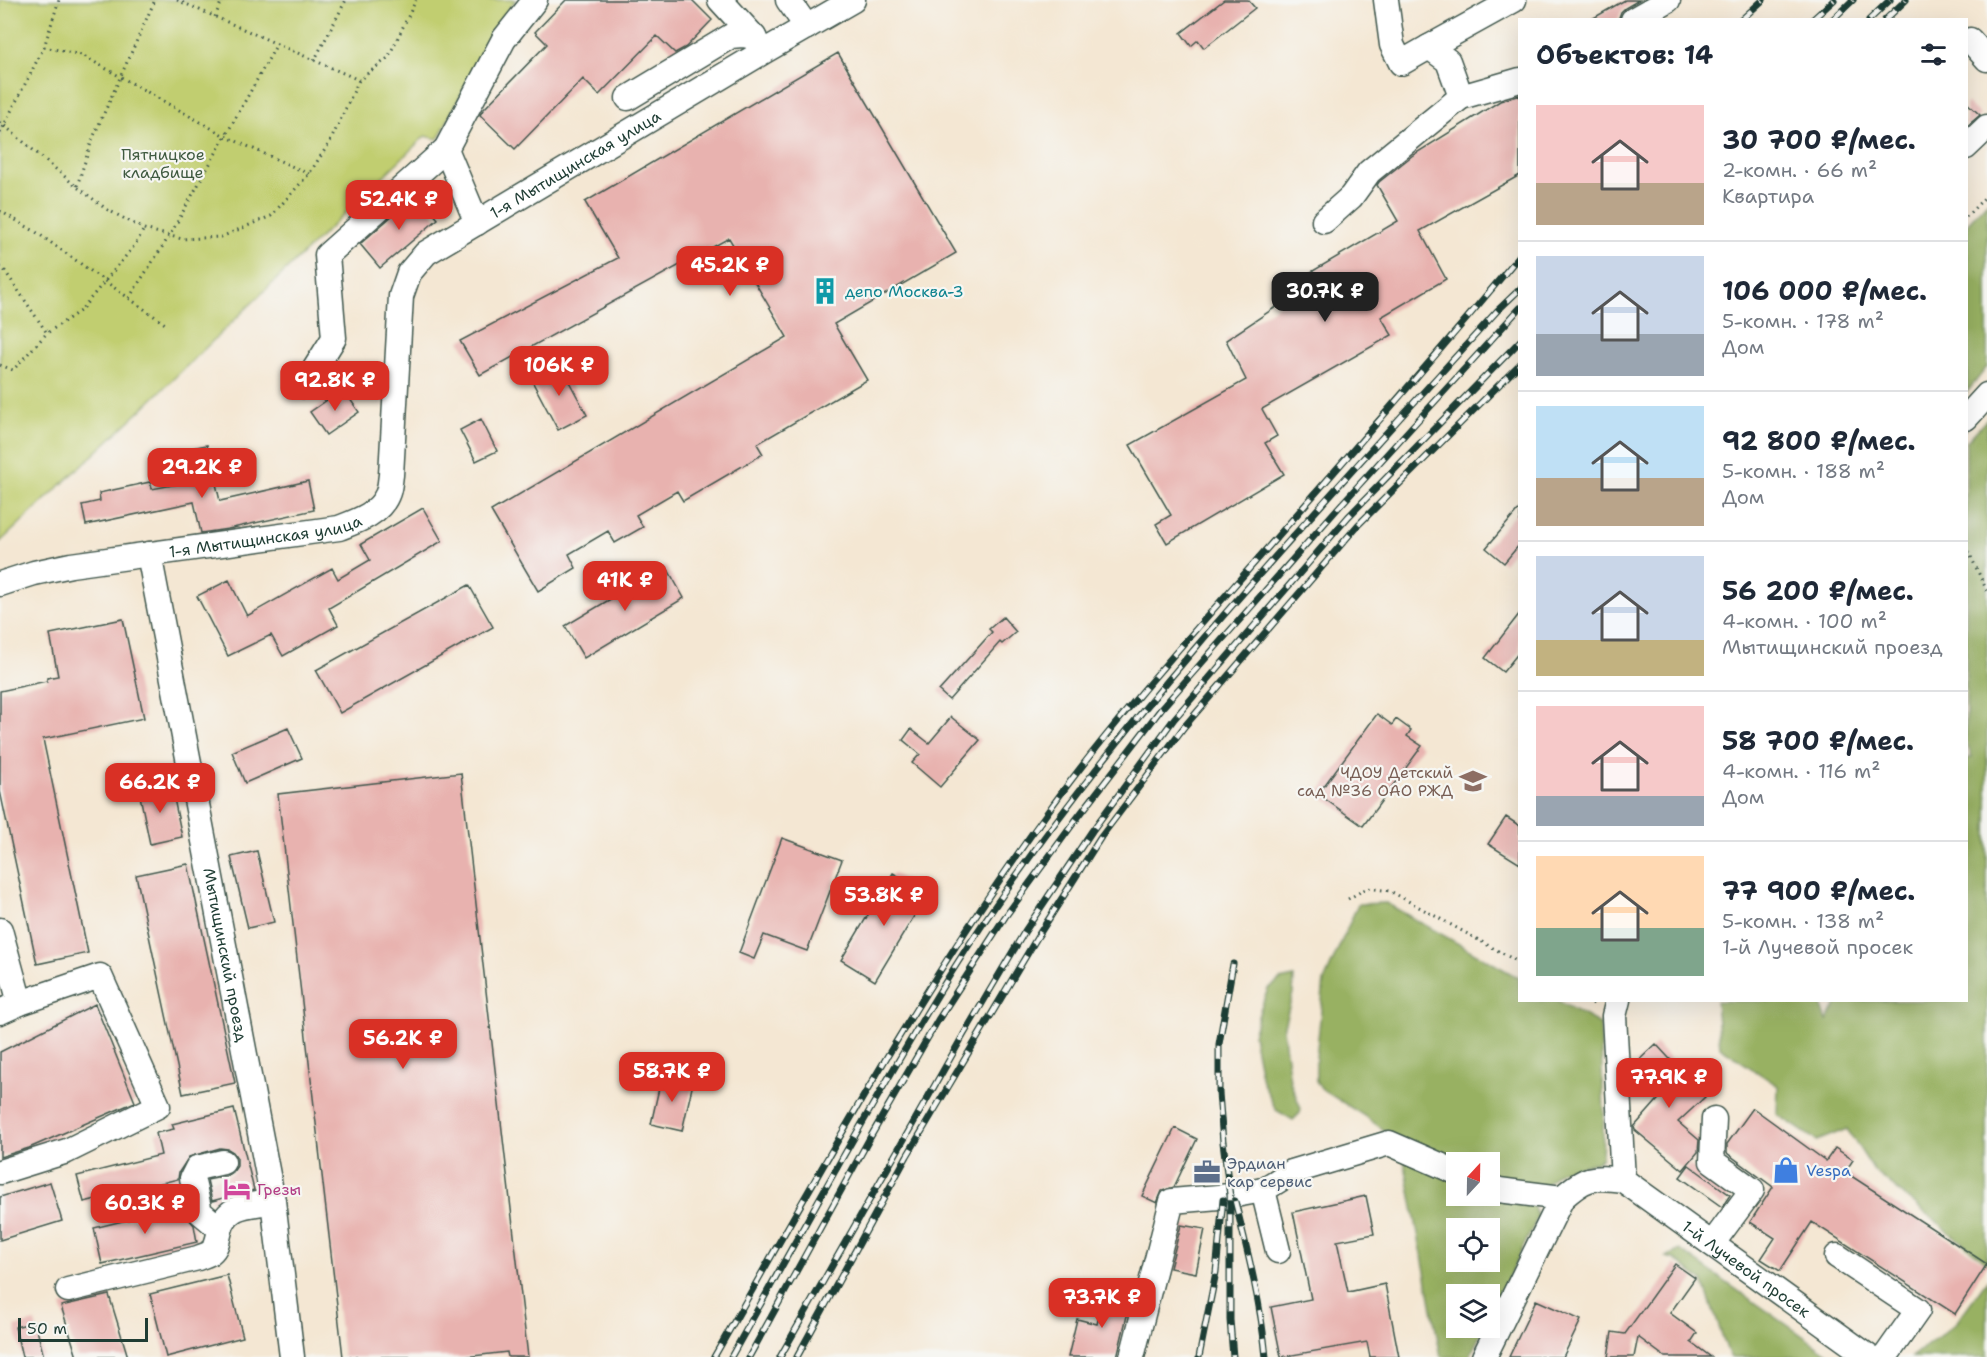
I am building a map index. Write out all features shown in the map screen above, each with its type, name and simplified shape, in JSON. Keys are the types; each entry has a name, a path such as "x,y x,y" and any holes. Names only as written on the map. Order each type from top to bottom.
{"street":[{"path":"304,386 334,338 327,255 446,149 504,39 535,0"},
{"path":"720,0 758,45"},
{"path":"788,0 807,27"},
{"name":"1-я Мытищинская улица","path":"0,584 34,573 71,565 339,528 360,520 377,509 387,495 391,475 401,296 409,273 426,253 758,45 807,27 853,0"},
{"path":"1386,0 1392,45 1401,63 1514,0"},
{"path":"1636,18 1668,0"},
{"path":"628,98 731,36 742,35 758,45"},
{"path":"1970,40 1987,59"},
{"path":"1429,47 1448,61 1461,97"},
{"path":"1324,221 1351,197 1369,172 1461,97 1518,81"},
{"path":"1968,145 1987,127"},
{"path":"446,149 477,223"},
{"path":"1968,416 1987,395"},
{"name":"Мытищинский проезд","path":"149,555 273,1201 292,1357"},
{"path":"0,930 10,1007 100,976 158,1106 67,1151 0,1172"},
{"path":"1484,1357 1562,1198 1578,1183 1598,1177 1623,1179 1614,1016 1618,1002"},
{"path":"1712,1244 1752,1190 1712,1161 1714,1119"},
{"path":"1132,1357 1172,1201 1230,1196 1263,1190 1292,1172 1389,1143 1446,1168"},
{"path":"219,1228 200,1212 192,1178 197,1168 223,1162"},
{"name":"1-й Лучевой просек","path":"1623,1179 1871,1357"},
{"path":"1263,1190 1278,1251"},
{"path":"1500,1190 1562,1198"},
{"path":"68,1290 211,1252 217,1245 219,1228 226,1217 237,1209 273,1201"},
{"path":"1837,1256 1917,1310 1871,1357"}],"path":[{"path":"0,133 44,47 59,0"},
{"path":"77,187 92,140 155,0"},
{"path":"177,0 359,80"},
{"path":"215,16 222,0"},
{"path":"314,60 346,0"},
{"path":"0,122 77,187 108,210 144,229 182,238 221,237 271,216 309,174 330,141 359,80 388,58 416,0"},
{"path":"129,298 170,235 277,44"},
{"path":"44,47 82,55 225,136 309,174"},
{"path":"1968,215 1987,195"},
{"path":"0,211 36,232 168,326"},
{"path":"0,365 13,370 48,333 80,311 135,245 144,229"},
{"path":"0,267 3,268 48,333"},
{"path":"1968,550 1987,591"},
{"path":"1348,899 1366,888 1390,891 1518,962"}],"green space":[{"name":"Пятницкое кладбище","path":"0,0 516,0 498,22 438,139 425,136 139,412 0,542"},
{"path":"1987,202 1987,367 1968,391 1968,223"},
{"path":"1987,419 1987,1263 1874,1171 1847,1129 1817,1141 1777,1114 1778,1086 1720,1047 1716,1002 1820,1002 1827,1021 1838,1002 1968,1002 1968,758 1972,757 1968,747 1968,440"},
{"path":"1386,903 1518,977 1518,1002 1560,1002 1600,1024 1604,1112 1602,1157 1597,1162 1560,1171 1530,1199 1538,1217 1500,1295 1500,1284 1446,1284 1446,1338 1479,1338 1469,1357 1441,1357 1401,1143 1366,1117 1323,1090 1316,1082 1316,1058 1324,981 1358,904"},
{"path":"1294,977 1293,993 1283,1029 1290,1081 1301,1109 1293,1120 1276,1110 1262,1081 1253,1035 1268,989 1280,980"},
{"path":"1680,1250 1833,1357 1732,1357 1729,1355 1703,1281 1674,1259 1666,1257"},
{"path":"1987,1280 1987,1357 1912,1357 1956,1323"}],"building":[{"path":"566,0 692,0 712,20 686,47 675,53 657,36 599,95 583,79 515,149 480,115 547,44 535,32"},
{"path":"1224,0 1248,0 1255,8 1204,48 1198,40 1191,46 1181,33"},
{"path":"1625,0 1639,0 1625,8 1619,18 1594,18"},
{"name":"депо Москва-3","path":"838,53 956,253 834,324 867,380 757,444 763,454 683,501 677,491 636,515 643,527 615,543 608,531 569,554 576,568 538,591 491,511 787,337 729,238 480,375 460,341 618,258 585,202"},
{"path":"1518,96 1518,176 1420,231 1446,279 1381,317 1392,335 1262,409 1277,436 1265,443 1284,474 1167,543 1156,524 1171,515 1130,445 1246,380 1226,340 1306,287 1301,278 1398,221 1377,185 1379,182 1413,155 1500,101"},
{"path":"1968,104 1980,115 1968,125"},
{"path":"417,194 438,219 380,268 360,244"},
{"path":"559,363 587,415 558,430 531,379"},
{"path":"343,389 359,412 326,435 310,412"},
{"path":"481,419 497,451 476,461 460,430"},
{"path":"207,445 220,501 308,481 314,510 201,533 194,502 86,525 82,505 100,501 99,493 150,482 152,489 189,482 182,450"},
{"path":"423,508 442,541 329,608 338,625 283,656 271,635 228,656 197,596 229,580 247,616 332,568 338,579 370,560 361,544"},
{"path":"1518,510 1518,546 1504,563 1486,548"},
{"path":"666,566 684,598 584,658 565,626"},
{"path":"469,585 493,627 340,713 316,670"},
{"path":"1518,616 1518,653 1503,672 1485,658"},
{"path":"1003,617 1016,632 1002,644 1000,642 949,700 939,691 992,632 989,629"},
{"path":"123,619 144,718 43,739 88,953 37,964 0,791 0,691 47,681 47,678 58,676 50,634"},
{"path":"1377,714 1392,725 1396,719 1411,730 1407,736 1422,746 1363,826 1318,794"},
{"path":"951,717 980,740 940,787 912,763 920,754 903,740 911,729 929,743"},
{"path":"288,728 302,758 245,783 232,752"},
{"path":"461,773 528,1357 508,1357 507,1352 464,1357 343,1357 278,794"},
{"path":"171,784 182,837 150,844 139,791"},
{"path":"1506,817 1518,825 1518,863 1488,844"},
{"path":"782,838 842,860 807,951 764,935 754,959 739,953"},
{"path":"257,851 274,922 248,928 231,857"},
{"path":"188,864 235,1083 183,1094 136,875"},
{"path":"893,873 928,893 875,981 841,960"},
{"path":"95,1004 135,1102 29,1148 0,1157 0,1052"},
{"path":"1656,1044 1705,1097 1678,1122 1699,1140 1698,1152 1683,1170 1634,1127 1664,1093 1636,1063"},
{"path":"662,1075 693,1083 682,1131 651,1124"},
{"path":"1753,1108 1826,1161 1835,1148 1853,1160 1845,1172 1987,1264 1955,1314 1812,1222 1780,1271 1761,1259 1775,1238 1750,1222 1773,1187 1727,1153 1727,1144"},
{"path":"234,1109 254,1190 212,1201 207,1180 227,1176 237,1166 237,1158 233,1152 220,1148 189,1157 179,1172 178,1179 84,1202 77,1176 161,1155 156,1133 174,1129 172,1124"},
{"path":"1175,1128 1197,1139 1174,1187 1162,1191 1157,1203 1142,1196"},
{"path":"1689,1165 1730,1195 1722,1207 1680,1177"},
{"path":"50,1182 62,1221 0,1240 0,1197"},
{"path":"1366,1196 1374,1234 1337,1241 1348,1292 1385,1284 1399,1357 1370,1357 1367,1342 1281,1357 1271,1307 1311,1299 1293,1212"},
{"path":"184,1206 186,1216 194,1225 197,1242 102,1264 94,1228"},
{"path":"1181,1225 1205,1229 1196,1273 1170,1268"},
{"path":"1675,1264 1695,1278 1670,1313 1697,1333 1691,1342 1711,1357 1665,1357 1638,1337 1634,1357 1608,1357 1612,1332 1625,1334"},
{"path":"227,1275 243,1337 166,1357 150,1294"},
{"path":"1106,1289 1132,1295 1117,1357 1068,1357 1077,1319 1097,1324"},
{"path":"109,1295 128,1357 77,1357 61,1306"},
{"path":"1536,1300 1581,1320 1563,1357 1509,1357"},
{"path":"35,1322 44,1357 22,1357 15,1327"}],"railway":[{"path":"1743,18 1763,0"},
{"path":"1814,18 1834,0"},
{"path":"1834,18 1853,0"},
{"path":"1871,18 1890,0"},
{"path":"1887,18 1906,0"},
{"path":"714,1357 834,1146 917,1007 960,939 1052,806 1144,690 1417,377 1518,257"},
{"path":"731,1357 937,996 980,928 1052,827 1111,750 1236,601 1497,311 1518,291"},
{"path":"749,1357 938,1020 1005,917 1075,821 1161,709 1338,508 1518,310"},
{"path":"780,1357 1025,931 1092,831 1174,719 1348,517 1518,343"},
{"path":"797,1357 907,1156 1038,936 1101,837 1184,727 1358,525 1518,366"},
{"path":"1233,964 1219,1044 1219,1093 1230,1196 1230,1320 1233,1357"},
{"path":"1199,1357 1216,1272 1223,1200"},
{"path":"1235,1201 1257,1298 1266,1357"}],"place":[{"name":"депо Москва-3","path":"825,291"},
{"name":"ЧДОУ Детский сад №36 ОАО РЖД","path":"1473,781"},
{"name":"Vespa","path":"1786,1170"},
{"name":"Эрдиан кар сервис","path":"1207,1172"},
{"name":"Грезы","path":"237,1189"}]}
